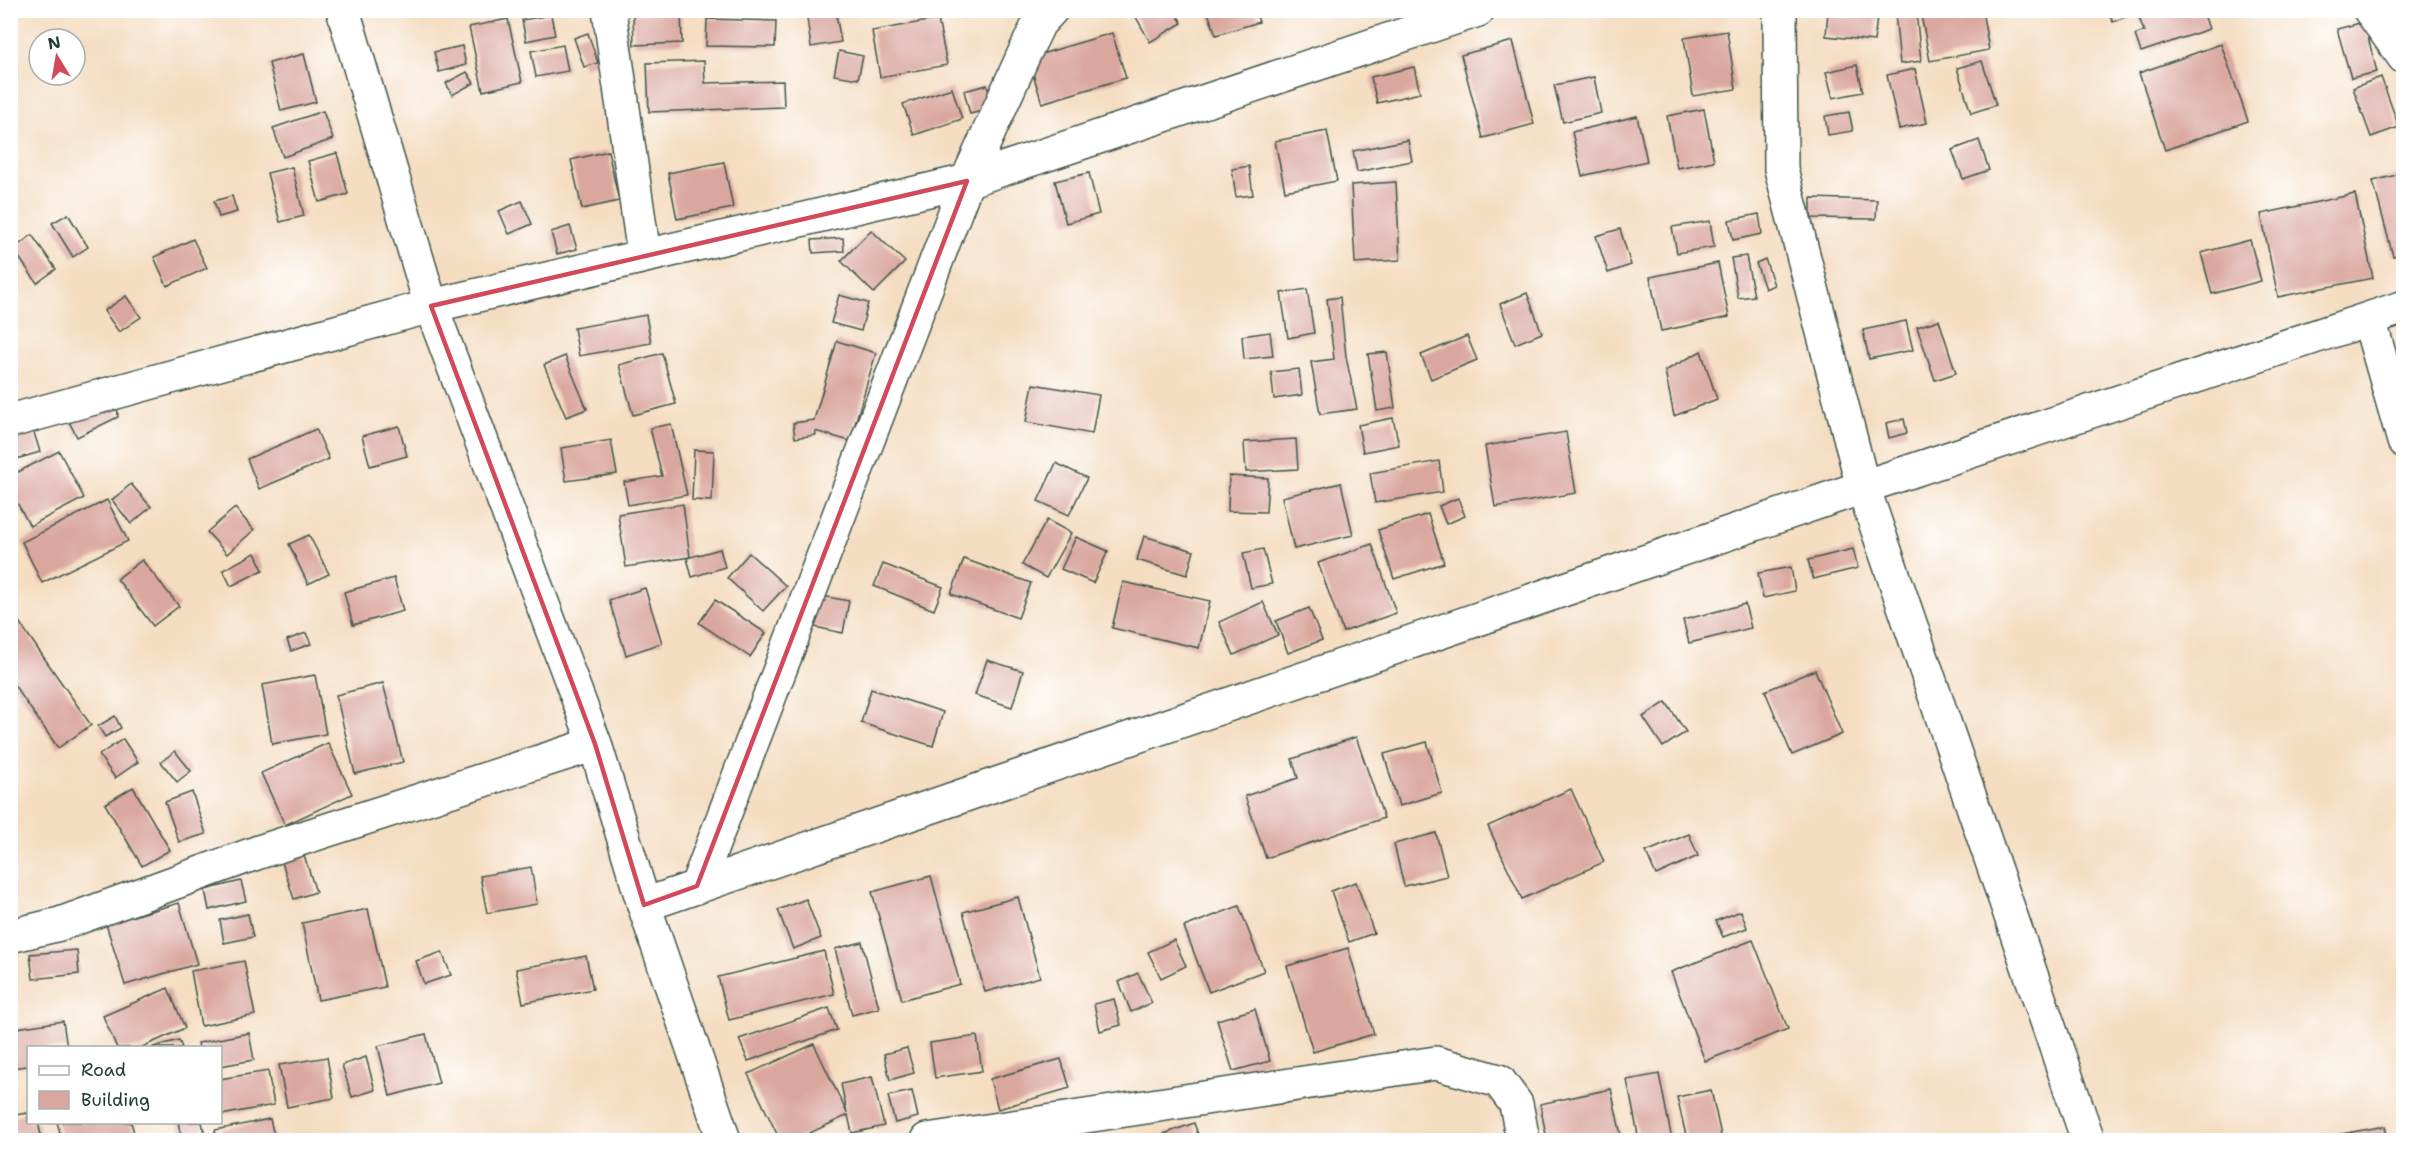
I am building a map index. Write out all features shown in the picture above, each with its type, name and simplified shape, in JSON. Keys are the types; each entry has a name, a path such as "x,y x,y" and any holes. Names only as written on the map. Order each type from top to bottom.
{"street":[{"path":"343,10 431,306 595,744 644,905 724,1140"},
{"path":"609,10 644,255"},
{"path":"697,886 967,181 1024,54 1040,23 1051,10"},
{"path":"10,421 431,306 967,181 1478,10"},
{"path":"1780,10 1781,169 1863,487 2088,1140"},
{"path":"2370,10 2403,57"},
{"path":"644,905 1863,487 2403,307"},
{"path":"2368,319 2403,441"},
{"path":"10,936 60,924 259,852 595,744"},
{"path":"927,1140 1436,1063 1499,1081 1516,1104 1523,1140"}],"highlighted area":[{"path":"967,181 697,886 644,905 595,744 431,306"}],"building":[{"path":"1132,10 1174,10 1182,23 1150,42"},
{"path":"1207,10 1255,10 1259,22 1216,35"},
{"path":"1828,10 1878,10 1874,41 1826,36"},
{"path":"1920,10 1982,10 1989,50 1930,61"},
{"path":"2108,10 2140,10 2140,11 2113,22"},
{"path":"2150,10 2187,10 2189,16 2203,11 2209,29 2141,52 2135,35 2144,31 2138,15"},
{"path":"1916,11 1921,61 1900,64 1895,13"},
{"path":"681,12 682,43 634,45 633,14"},
{"path":"836,14 841,42 811,47 807,18"},
{"path":"551,15 555,35 526,41 522,20"},
{"path":"508,19 522,82 483,91 469,27"},
{"path":"707,19 776,21 775,47 706,46"},
{"path":"938,19 947,65 880,77 872,31"},
{"path":"2364,22 2377,72 2351,78 2337,29"},
{"path":"1727,31 1736,89 1693,96 1684,38"},
{"path":"588,33 598,63 584,67 574,38"},
{"path":"1112,33 1126,78 1042,103 1028,58"},
{"path":"1513,41 1534,124 1483,138 1461,55"},
{"path":"2221,44 2248,121 2165,150 2139,73"},
{"path":"563,45 568,71 536,77 531,51"},
{"path":"462,46 466,65 439,72 434,52"},
{"path":"839,51 863,56 858,79 834,75"},
{"path":"304,54 316,102 281,111 269,63"},
{"path":"704,61 705,83 783,81 784,107 649,112 647,63"},
{"path":"1982,61 1996,105 1971,113 1957,68"},
{"path":"1857,65 1863,92 1833,98 1826,72"},
{"path":"1414,67 1420,93 1377,103 1371,77"},
{"path":"1915,69 1927,123 1899,129 1887,75"},
{"path":"467,72 474,83 452,95 446,83"},
{"path":"1594,77 1601,113 1563,122 1554,85"},
{"path":"2381,77 2399,127 2371,137 2353,88"},
{"path":"987,85 993,108 970,114 964,91"},
{"path":"952,88 962,119 914,135 903,104"},
{"path":"1704,109 1714,161 1677,168 1667,116"},
{"path":"323,111 333,139 283,157 273,128"},
{"path":"1849,112 1853,131 1828,135 1825,116"},
{"path":"1637,116 1647,161 1582,176 1572,132"},
{"path":"1327,131 1337,181 1285,191 1275,141"},
{"path":"1408,140 1412,161 1357,172 1353,151"},
{"path":"1979,140 1989,170 1963,179 1952,150"},
{"path":"608,151 619,201 582,209 571,160"},
{"path":"337,153 348,194 319,202 308,161"},
{"path":"724,162 733,208 677,219 668,173"},
{"path":"1249,166 1253,195 1236,197 1232,169"},
{"path":"292,167 304,216 280,222 267,173"},
{"path":"1089,173 1099,214 1066,223 1055,181"},
{"path":"2404,173 2404,253 2393,256 2373,181"},
{"path":"1396,182 1400,260 1355,263 1351,185"},
{"path":"2355,194 2373,278 2278,297 2261,214"},
{"path":"232,196 237,212 219,217 214,201"},
{"path":"1811,198 1877,200 1876,219 1811,218"},
{"path":"522,201 532,224 509,234 499,211"},
{"path":"68,214 88,247 73,257 52,223"},
{"path":"1759,214 1762,234 1733,240 1729,220"},
{"path":"1710,221 1714,247 1677,253 1672,227"},
{"path":"570,226 577,249 557,254 551,232"},
{"path":"1620,229 1631,265 1608,273 1596,236"},
{"path":"871,230 905,262 874,293 841,261"},
{"path":"32,235 56,269 37,283 13,249"},
{"path":"843,238 844,251 813,253 812,240"},
{"path":"193,239 207,268 167,286 154,257"},
{"path":"2250,240 2261,281 2212,294 2201,253"},
{"path":"1746,256 1754,296 1738,298 1731,258"},
{"path":"1765,259 1774,285 1765,289 1756,263"},
{"path":"1718,263 1729,317 1661,331 1650,277"},
{"path":"1307,289 1314,333 1288,338 1281,293"},
{"path":"1527,293 1542,333 1515,344 1500,304"},
{"path":"839,295 868,303 861,331 831,323"},
{"path":"126,296 141,317 119,332 104,311"},
{"path":"1340,297 1346,357 1357,409 1320,414 1311,362 1334,359 1327,299"},
{"path":"646,315 651,343 579,356 574,328"},
{"path":"1939,320 1956,373 1935,380 1917,327"},
{"path":"1906,321 1913,350 1869,359 1863,330"},
{"path":"1270,332 1273,356 1244,359 1242,336"},
{"path":"1467,336 1477,360 1431,379 1421,355"},
{"path":"837,341 876,353 850,441 815,431 816,435 795,438 793,423 814,420"},
{"path":"1701,351 1717,399 1674,416 1665,371"},
{"path":"1387,352 1395,408 1377,411 1368,354"},
{"path":"662,353 676,404 633,415 619,365"},
{"path":"565,356 587,409 566,417 544,365"},
{"path":"1299,369 1302,395 1274,399 1271,372"},
{"path":"1033,384 1099,395 1092,434 1026,422"},
{"path":"117,404 118,417 77,437 65,414"},
{"path":"1393,418 1399,445 1363,452 1358,425"},
{"path":"1904,419 1907,433 1889,438 1886,423"},
{"path":"31,423 40,452 10,461 10,429"},
{"path":"671,424 687,495 628,505 624,482 662,476 650,428"},
{"path":"399,426 407,456 370,466 362,436"},
{"path":"316,429 329,459 259,489 247,459"},
{"path":"1566,432 1576,493 1495,507 1485,446"},
{"path":"1296,439 1298,469 1246,472 1244,442"},
{"path":"611,440 617,474 566,481 561,448"},
{"path":"694,450 714,451 712,501 692,500"},
{"path":"59,451 84,498 30,526 10,490 10,476"},
{"path":"1439,461 1443,492 1375,503 1370,473"},
{"path":"1056,463 1087,478 1069,515 1038,501"},
{"path":"1229,476 1268,478 1266,512 1228,511"},
{"path":"1341,483 1353,535 1294,549 1282,497"},
{"path":"131,484 151,507 131,524 112,500"},
{"path":"1458,498 1465,516 1446,524 1439,506"},
{"path":"107,500 128,541 42,583 22,542"},
{"path":"683,504 690,557 626,567 618,514"},
{"path":"235,508 254,530 227,554 207,532"},
{"path":"1428,514 1444,563 1394,579 1378,530"},
{"path":"1047,520 1071,533 1046,578 1022,565"},
{"path":"309,535 329,574 308,584 289,544"},
{"path":"1144,536 1194,551 1187,575 1137,560"},
{"path":"1076,537 1108,551 1093,583 1061,569"},
{"path":"1372,544 1396,613 1343,632 1318,563"},
{"path":"720,549 725,567 692,577 687,558"},
{"path":"1263,549 1272,584 1251,588 1243,553"},
{"path":"1853,549 1858,568 1813,579 1808,560"},
{"path":"255,553 263,570 231,586 223,570"},
{"path":"749,553 786,586 763,611 727,578"},
{"path":"964,559 1031,583 1018,618 951,594"},
{"path":"142,560 179,606 153,626 117,579"},
{"path":"883,564 943,587 934,610 874,586"},
{"path":"1791,567 1795,591 1763,598 1758,573"},
{"path":"394,578 403,611 353,625 344,592"},
{"path":"1123,582 1210,601 1199,648 1112,628"},
{"path":"645,588 662,643 626,655 609,600"},
{"path":"817,595 849,601 843,633 810,626"},
{"path":"715,600 766,633 750,657 699,623"},
{"path":"1263,602 1278,635 1234,655 1219,622"},
{"path":"1745,604 1751,628 1689,643 1683,620"},
{"path":"1309,608 1322,640 1288,653 1276,621"},
{"path":"10,609 91,725 58,748 10,679"},
{"path":"306,633 311,644 291,651 287,640"},
{"path":"987,660 1023,671 1012,707 975,695"},
{"path":"1815,670 1842,734 1792,755 1765,691"},
{"path":"315,675 326,734 272,744 262,685"},
{"path":"383,683 403,762 355,774 336,695"},
{"path":"871,689 943,712 933,746 861,723"},
{"path":"1666,702 1686,732 1663,747 1643,717"},
{"path":"115,716 121,728 105,737 98,726"},
{"path":"1356,737 1384,818 1266,858 1245,796 1298,778 1292,759"},
{"path":"123,739 138,762 115,778 99,755"},
{"path":"1427,742 1442,793 1399,806 1384,754"},
{"path":"328,743 352,794 285,825 261,773"},
{"path":"175,751 191,771 177,782 161,762"},
{"path":"133,787 170,850 142,866 105,804"},
{"path":"1571,789 1604,862 1522,899 1488,826"},
{"path":"192,792 206,834 179,842 165,802"},
{"path":"1436,833 1447,876 1404,886 1394,844"},
{"path":"1689,834 1698,856 1656,875 1646,852"},
{"path":"302,849 316,892 294,899 280,856"},
{"path":"531,867 537,904 487,913 480,876"},
{"path":"931,876 960,984 902,1000 872,892"},
{"path":"241,881 246,901 209,910 205,890"},
{"path":"1356,882 1374,933 1349,942 1331,891"},
{"path":"1018,897 1040,977 985,992 963,912"},
{"path":"806,899 821,938 793,949 778,910"},
{"path":"179,903 197,964 125,985 106,924"},
{"path":"1239,906 1264,971 1209,992 1184,927"},
{"path":"368,909 385,987 318,1000 302,923"},
{"path":"1741,911 1747,928 1723,937 1716,921"},
{"path":"248,914 253,937 224,943 220,920"},
{"path":"1174,940 1186,966 1161,978 1148,952"},
{"path":"1753,940 1788,1029 1705,1061 1671,972"},
{"path":"862,942 879,1008 852,1015 835,949"},
{"path":"1348,948 1374,1034 1313,1052 1287,966"},
{"path":"77,950 79,974 33,979 30,954"},
{"path":"824,951 834,994 729,1020 718,977"},
{"path":"442,952 451,975 424,984 416,961"},
{"path":"586,956 593,989 523,1003 516,969"},
{"path":"244,961 255,1015 201,1026 191,971"},
{"path":"1138,973 1152,1003 1131,1012 1119,982"},
{"path":"168,988 185,1028 144,1046 116,1046 103,1016"},
{"path":"1114,999 1121,1025 1100,1031 1094,1004"},
{"path":"829,1008 837,1030 748,1061 739,1039"},
{"path":"1255,1009 1270,1061 1233,1071 1217,1020"},
{"path":"63,1021 67,1046 27,1046 27,1066 10,1068 10,1029"},
{"path":"249,1033 254,1060 222,1066 222,1046 199,1046 198,1043"},
{"path":"426,1034 439,1083 390,1096 378,1046"},
{"path":"977,1036 982,1071 935,1078 930,1043"},
{"path":"179,1040 181,1046 157,1046"},
{"path":"814,1044 847,1113 841,1084 872,1077 884,1126 852,1133 848,1115 795,1140 780,1140 748,1074"},
{"path":"907,1048 914,1073 890,1080 884,1054"},
{"path":"327,1057 334,1098 287,1107 279,1065"},
{"path":"366,1057 375,1090 352,1097 342,1065"},
{"path":"1061,1059 1070,1088 998,1109 990,1079"},
{"path":"268,1071 274,1105 222,1115 222,1079"},
{"path":"1659,1074 1672,1140 1639,1140 1627,1080"},
{"path":"1611,1089 1622,1140 1547,1140 1540,1104"},
{"path":"1711,1090 1722,1140 1687,1140 1677,1097"},
{"path":"912,1091 918,1117 895,1123 888,1096"},
{"path":"27,1113 27,1124 38,1124 42,1140 10,1140 10,1116"},
{"path":"270,1119 275,1140 217,1140 215,1130"},
{"path":"1194,1123 1200,1140 1166,1140 1164,1134"},
{"path":"58,1124 132,1124 136,1140 62,1140"},
{"path":"178,1124 202,1124 206,1140 182,1140"},
{"path":"2385,1126 2388,1140 2314,1140 2314,1139"}]}
